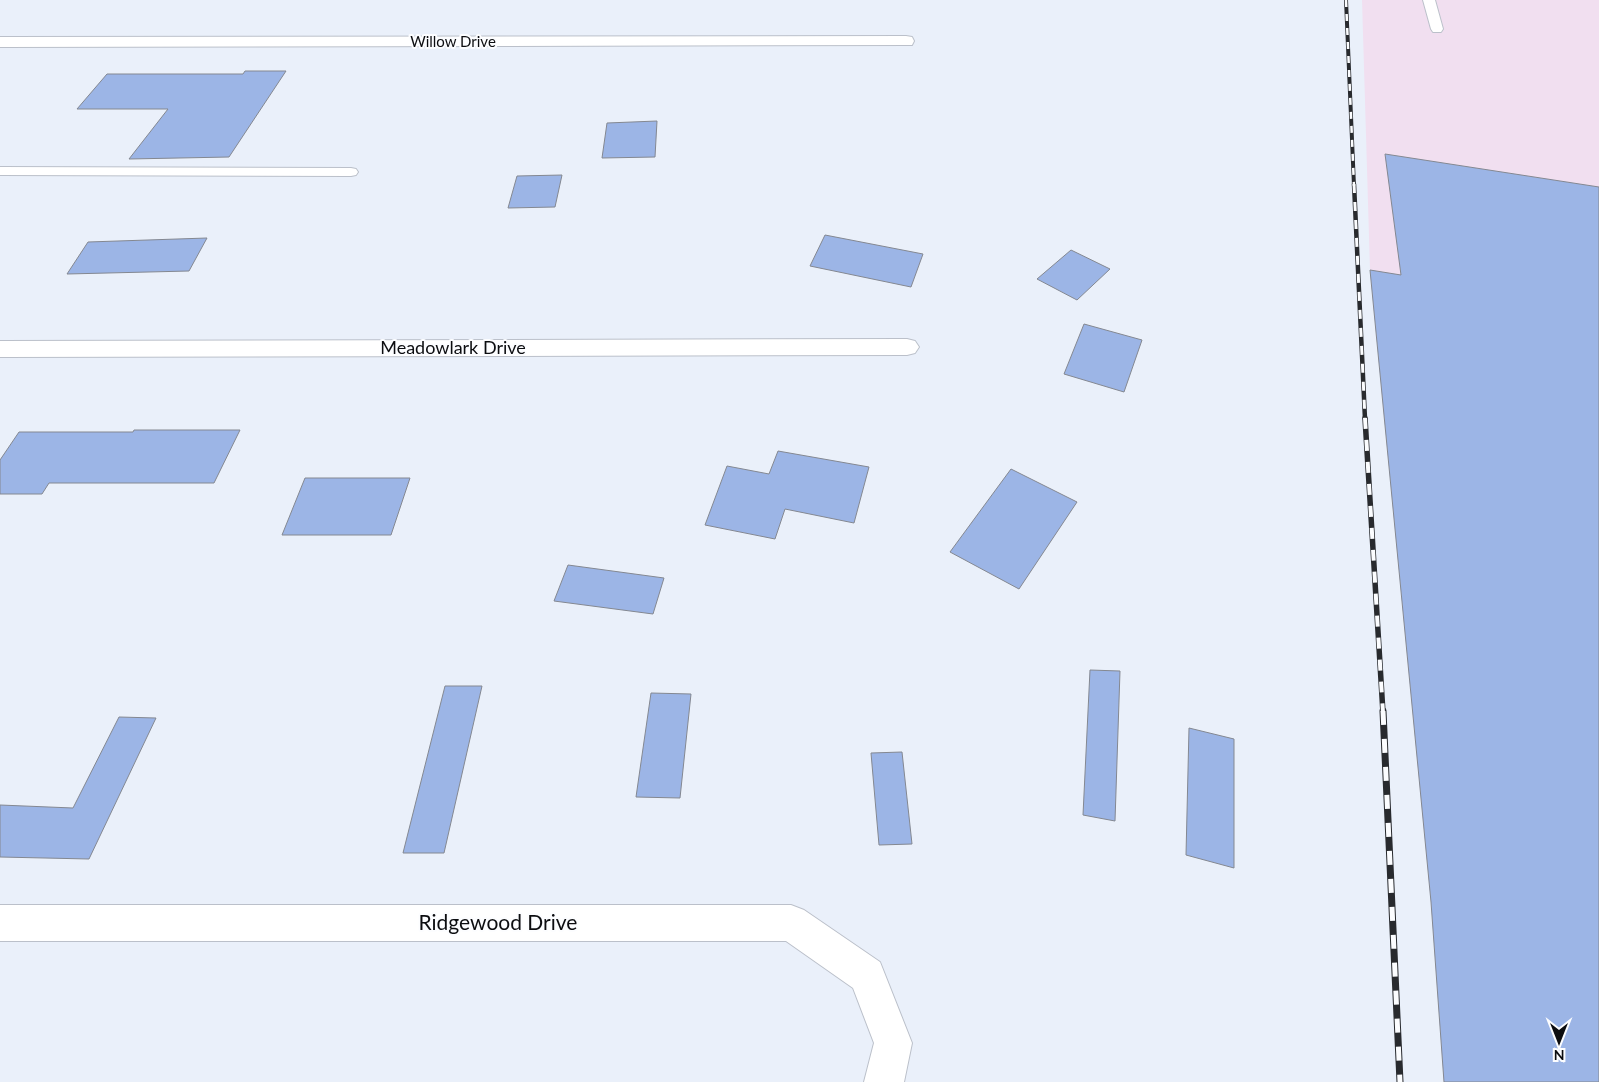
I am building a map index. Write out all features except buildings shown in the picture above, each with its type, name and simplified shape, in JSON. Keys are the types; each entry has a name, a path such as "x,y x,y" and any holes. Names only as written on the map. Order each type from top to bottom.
{"street":[{"name":"Willow Drive","path":"0,42 906,41"},
{"name":"Meadowlark Drive","path":"0,348 907,347"},
{"name":"Ridgewood Drive","path":"0,922 791,922 867,975 893,1044 884,1082"}],"lane":[{"path":"1429,0 1436,29"},
{"path":"0,171 351,172"}],"shaded area":[{"path":"1362,0 1599,0 1599,1082 1444,1082 1431,902 1370,270"}],"railway":[{"path":"1346,0 1354,186"},
{"path":"1354,184 1365,419"},
{"path":"1365,418 1383,713"},
{"path":"1383,711 1400,1082"}]}
